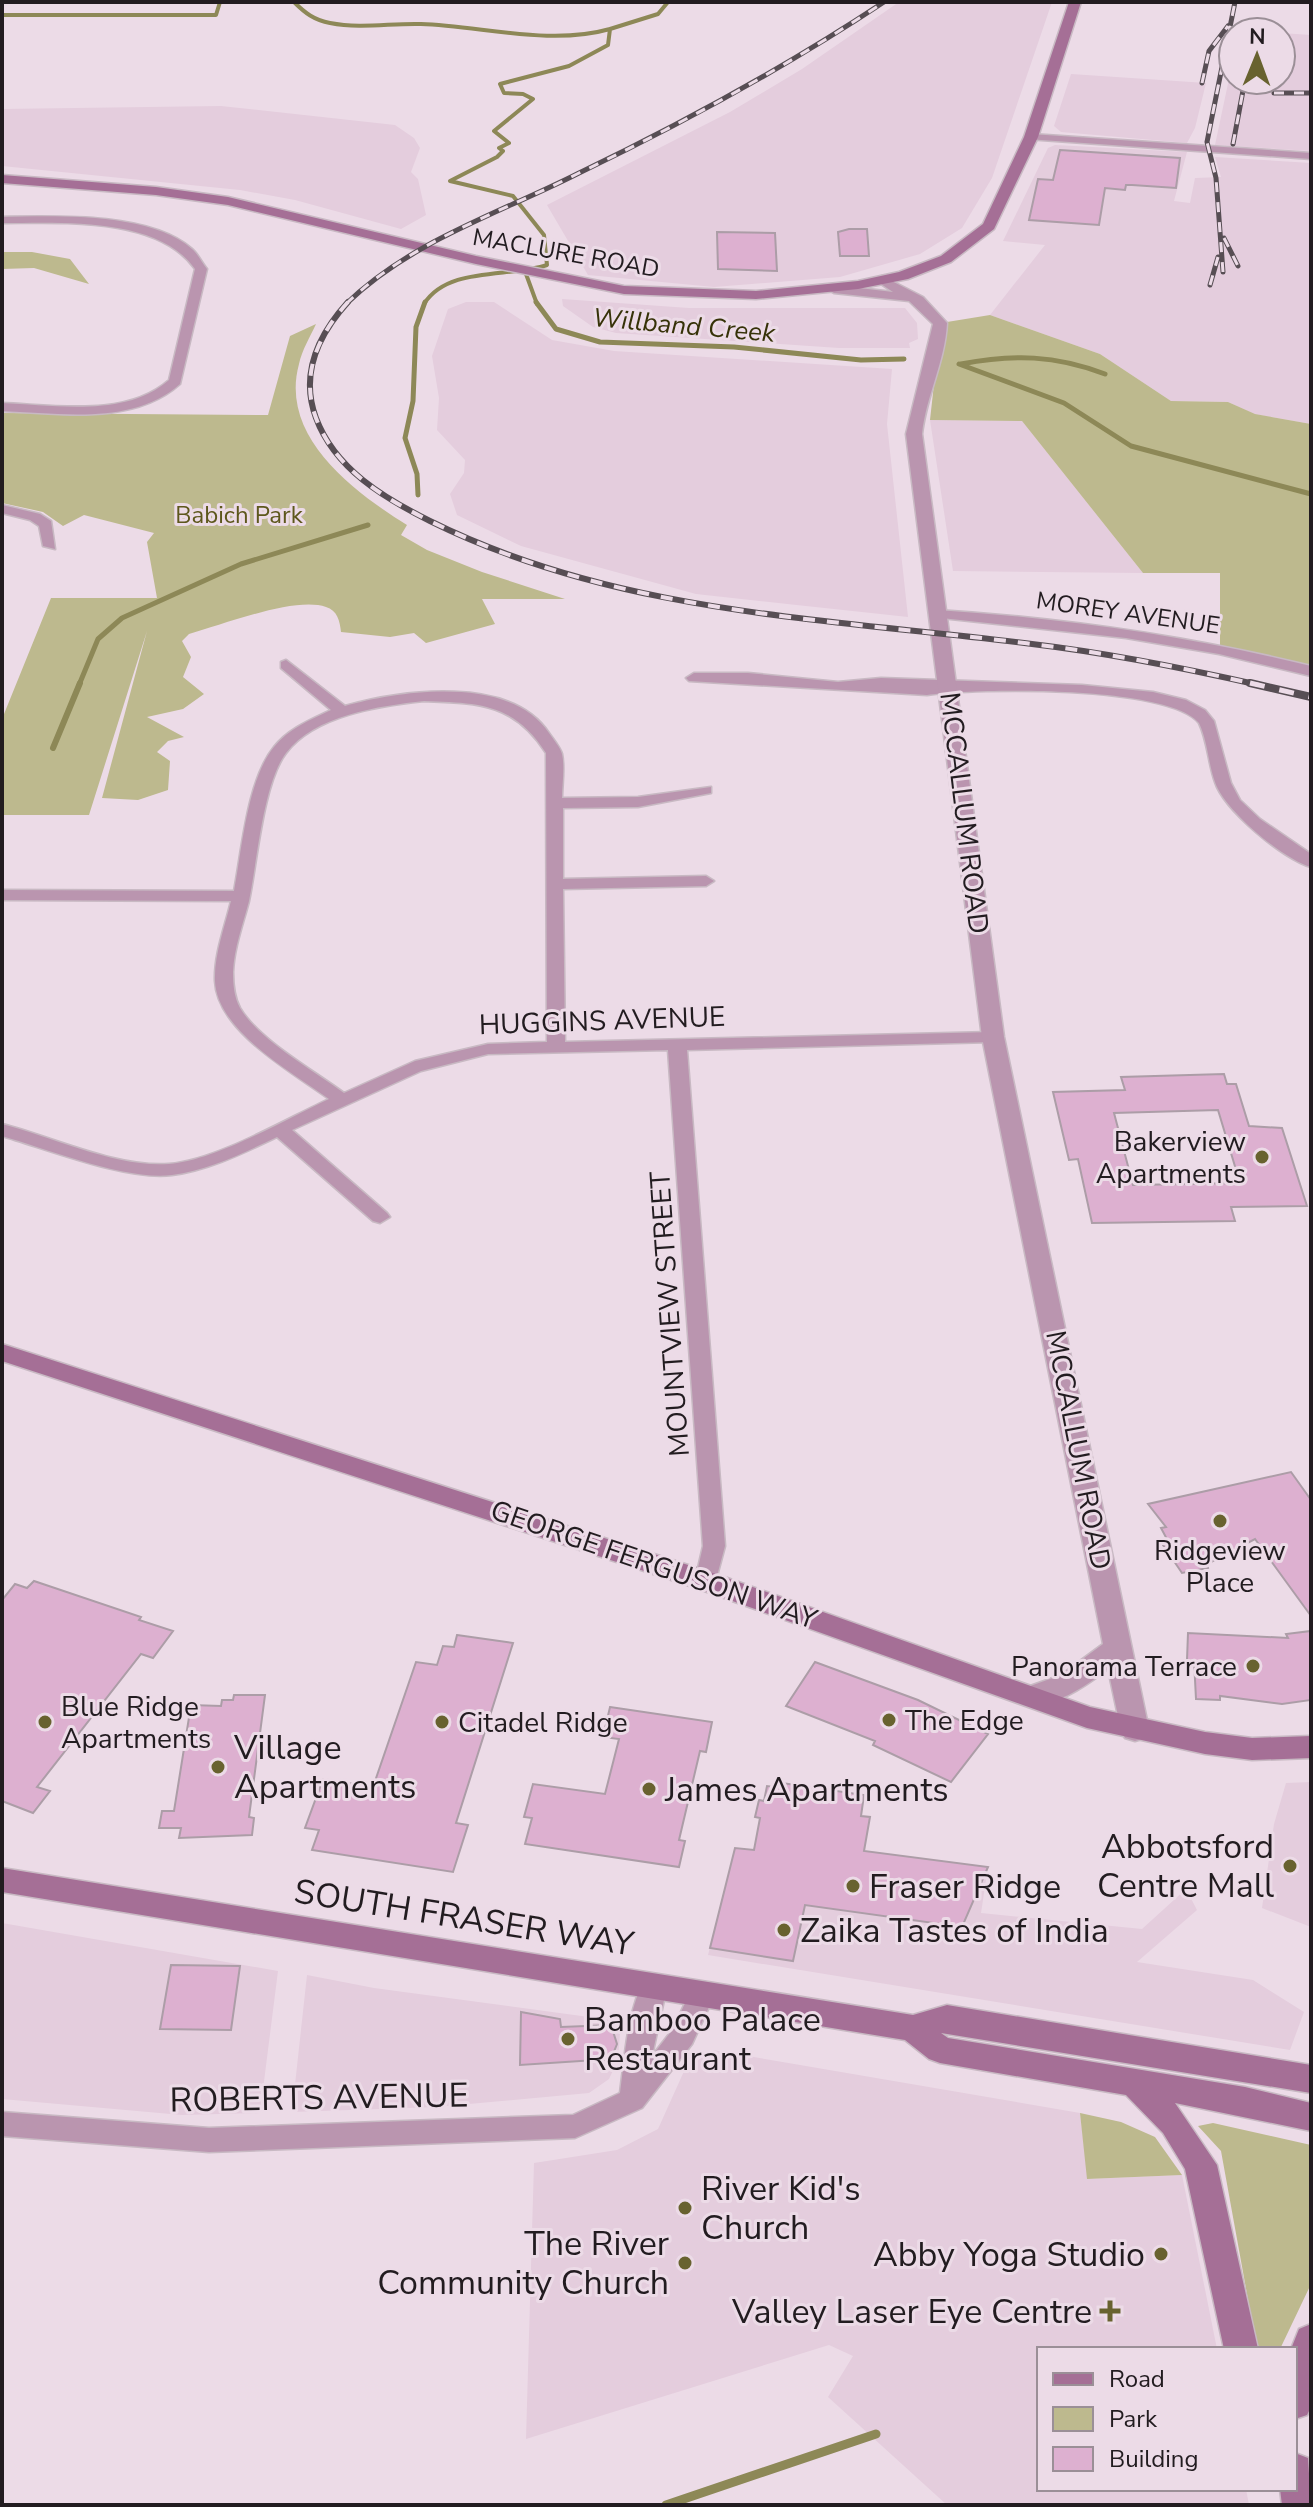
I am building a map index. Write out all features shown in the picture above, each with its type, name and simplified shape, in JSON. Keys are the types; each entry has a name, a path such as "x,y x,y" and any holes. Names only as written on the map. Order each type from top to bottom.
{"main road":[{"path":"882,280 922,270 967,246 989,226 1031,137 1075,2"},
{"name":"MACLURE ROAD","path":"2,172 235,194 289,204 388,237"},
{"name":"MACLURE ROAD","path":"2,179 156,191 228,201 558,278 673,294 756,295 834,289 882,280"},
{"name":"GEORGE FERGUSON WAY","path":"2,1352 706,1581 1087,1717 1135,1730 1252,1749 1311,1747"},
{"name":"SOUTH FRASER WAY","path":"2,1880 913,2028 947,2018 1309,2078"},
{"name":"SOUTH FRASER WAY","path":"913,2028 940,2050 1245,2101 1311,2117"},
{"path":"1135,2083 1174,2123 1201,2165 1241,2347"},
{"path":"1297,2395 1311,2340"},
{"path":"1300,2505 1311,2477"},
{"path":"1297,2484 1300,2505"}],"street":[{"path":"1031,137 1311,156"},
{"path":"2,220 138,230 184,246 196,256 201,269 175,381 168,391 155,399 115,407 2,407"},
{"path":"834,289 918,300 917,285 922,270"},
{"name":"MCCALLUM ROAD","path":"882,280 918,300 940,323 940,335 926,375 914,434 993,1037 1135,1730"},
{"path":"2,509 35,517 46,524 50,546"},
{"name":"MOREY AVENUE","path":"937,614 1093,631 1222,651 1311,671"},
{"path":"286,665 344,713"},
{"path":"694,678 748,678 838,687 882,683 1099,689 1193,709 1209,727 1222,779 1232,800 1311,862"},
{"path":"343,1101 244,1023 230,1007 224,987 224,968 270,763 298,733 344,713 391,700 457,696 514,710 548,736 554,753 556,1046"},
{"path":"555,803 638,802 705,790"},
{"path":"555,884 706,881"},
{"path":"2,895 241,896"},
{"name":"HUGGINS AVENUE","path":"2,1130 126,1166 169,1170 209,1161 415,1067 449,1056 488,1049 993,1037"},
{"name":"MOUNTVIEW STREET","path":"677,1043 714,1546 706,1581"},
{"path":"280,1130 380,1217"},
{"path":"1032,1696 1071,1682 1117,1648"},
{"path":"632,2100 643,2024 654,1986"},
{"name":"ROBERTS AVENUE","path":"2,2124 209,2140 575,2126 632,2100 683,2036 702,1994"}],"shaded area":[{"path":"899,2 1052,2 992,178 962,228 920,254 840,277 714,287 588,275 547,205 730,112 802,69"},
{"path":"1297,34 1311,35 1311,151 1215,145 1225,96 1297,96"},
{"path":"1071,74 1206,83 1195,128 1187,143 1061,132 1054,126"},
{"path":"221,106 395,125 414,138 420,148 411,172 418,179 426,215 401,229 295,200 240,190 2,166 2,109"},
{"path":"1055,145 1187,152 1174,201 1190,203 1195,178 1221,177 1215,157 1311,163 1311,424 1254,414 1228,402 1171,401 1100,354 990,315 1045,245 1003,241 1048,148"},
{"path":"562,299 689,308 905,308 917,323 918,339 909,343 910,348 839,348 616,333 593,327 563,306"},
{"path":"466,302 494,302 552,340 614,351 892,369 887,424 908,617 696,594 521,546 457,515 450,494 464,473 465,460 437,430 439,398 432,356 448,309"},
{"path":"930,420 1022,421 1143,573 953,571"},
{"name":"Abbotsford Centre Mall","path":"1311,1782 1311,1927 1262,1908 1274,1824 1286,1783"},
{"path":"735,1848 857,1866 860,1850 988,1867 981,1913 1142,1929 1186,1889 1197,1910 1137,1962 1253,1980 1304,2012 1290,2050 708,1955"},
{"path":"2,1923 278,1971 260,2113 182,2115 2,2099"},
{"path":"307,1975 374,1988 611,2020 620,2033 618,2060 609,2079 589,2093 436,2107 292,2112"},
{"path":"713,2050 1080,2113 1088,2179 1182,2175 1217,2347 1037,2347 1037,2491 1246,2491 1249,2505 947,2505 828,2397 853,2356 829,2345 526,2439 534,2163 617,2150 658,2129 685,2069"}],"green space":[{"path":"2,252 32,252 70,259 89,284 34,268 2,269"},
{"path":"990,315 1100,354 1171,401 1228,402 1255,414 1311,424 1311,669 1220,645 1220,573 1143,573 1022,421 930,420 935,375 947,322"},
{"name":"Babich Park","path":"316,324 300,359 296,391 300,415 310,438 326,460 365,496 407,525 401,535 427,550 482,572 565,599 482,599 495,624 426,643 414,633 390,637 341,632 339,620 333,611 313,605 278,608 189,634 182,641 191,657 183,677 204,694 183,709 147,717 184,737 168,741 157,752 170,761 168,790 138,800 102,798 147,631 89,815 2,815 2,719 51,598 157,598 147,542 154,533 84,515 63,526 43,512 2,503 2,413 268,415 290,336"},
{"path":"1080,2113 1121,2122 1155,2137 1182,2175 1087,2179"},
{"path":"1213,2123 1311,2145 1311,2284 1281,2347 1257,2347 1221,2151 1198,2126"}],"building":[{"path":"1060,150 1180,158 1176,188 1126,185 1125,190 1105,188 1099,225 1029,220 1038,179 1053,180"},
{"path":"867,229 869,256 840,256 838,232"},
{"path":"717,232 775,233 777,271 718,269"},
{"path":"1224,1074 1227,1084 1236,1084 1249,1126 1282,1128 1307,1206 1231,1207 1235,1221 1092,1223 1078,1159 1069,1160 1053,1092 1125,1090 1121,1077","holes":["1218,1110 1240,1183 1133,1185 1114,1113"]},
{"name":"Ridgeview Place","path":"1291,1472 1311,1500 1311,1616 1255,1539 1207,1564 1208,1568 1182,1573 1163,1545 1169,1543 1161,1528 1166,1527 1148,1504"},
{"name":"Blue Ridge Apartments","path":"34,1581 173,1631 153,1658 141,1654 37,1787 50,1791 33,1813 2,1801 2,1600 15,1584 27,1588"},
{"name":"Panorama Terrace","path":"1311,1631 1311,1700 1282,1704 1220,1696 1220,1700 1196,1699 1194,1660 1187,1660 1188,1633 1288,1638 1286,1634"},
{"name":"Citadel Ridge","path":"457,1635 513,1643 456,1823 468,1825 453,1872 312,1850 319,1830 305,1828 323,1779 373,1787 416,1662 437,1665 443,1646 454,1647"},
{"name":"The Edge","path":"815,1662 918,1700 988,1734 951,1782 873,1745 875,1741 786,1706"},
{"name":"Village Apartments","path":"234,1695 265,1695 249,1817 254,1818 252,1835 179,1838 181,1828 159,1828 162,1811 174,1811 191,1705 221,1706 222,1700 233,1700"},
{"name":"James Apartments","path":"610,1707 712,1722 706,1752 700,1751 679,1840 685,1841 679,1867 525,1844 532,1818 524,1817 533,1784 605,1794 619,1739 603,1737"},
{"name":"Fraser Ridge","path":"775,1782 864,1795 861,1816 870,1817 864,1851 988,1867 962,1927 805,1905 793,1961 710,1948 735,1848 754,1850 760,1818 755,1817 759,1800 764,1801 767,1786 774,1787"},
{"path":"171,1965 240,1966 231,2030 160,2029"},
{"name":"Bamboo Palace Restaurant","path":"521,2012 560,2019 561,2027 611,2025 617,2044 611,2059 520,2065"}],"waterway":[{"path":"2,15 216,15 220,2"},
{"path":"294,2 314,18 342,25 444,25 564,36 610,29"},
{"name":"Willband Creek","path":"610,29 658,14 668,2"},
{"name":"Willband Creek","path":"424,303 435,292 463,278 547,265 544,235 513,196 450,181 497,157 503,151 499,148 509,143 494,131 533,99 523,94 504,93 500,84 569,66 608,45 610,29"},
{"name":"Willband Creek","path":"526,274 537,303"},
{"path":"418,495 417,474 405,438 413,401 416,327 424,303"},
{"name":"Willband Creek","path":"537,303 556,329 600,342 734,347 861,360 904,359"},
{"path":"961,364 1034,358 1069,363 1105,374"},
{"name":"Willband Creek","path":"959,364 1064,403 1131,446 1311,494"},
{"path":"79,685 98,639 122,618 241,564 368,525"},
{"path":"53,748 80,683"},
{"name":"Willband Creek","path":"666,2505 876,2434"}],"railway":[{"path":"347,303 371,282 427,246 695,114 772,72 884,2"},
{"path":"1223,272 1216,178 1207,142 1235,2"},
{"path":"1202,83 1209,51 1217,40"},
{"path":"1297,93 1311,93"},
{"path":"1233,144 1242,96"},
{"path":"1224,238 1238,266"},
{"path":"1210,285 1218,257"},
{"path":"347,303 320,342 311,371 312,402 324,436 348,467 379,492 430,521 502,552 575,576 725,608 1060,648 1256,684"},
{"path":"1250,683 1256,684"},
{"path":"1256,684 1311,697"}],"place":[{"name":"Bakerview Apartments","path":"1262,1157"},
{"name":"Ridgeview Place","path":"1220,1521"},
{"name":"Panorama Terrace","path":"1253,1666"},
{"name":"The Edge","path":"889,1720"},
{"name":"Blue Ridge Apartments","path":"45,1722"},
{"name":"Citadel Ridge","path":"442,1722"},
{"name":"Village Apartments","path":"218,1767"},
{"name":"James Apartments","path":"649,1789"},
{"name":"Abbotsford Centre Mall","path":"1290,1866"},
{"name":"Fraser Ridge","path":"853,1886"},
{"name":"Zaika Tastes of India","path":"784,1930"},
{"name":"Bamboo Palace Restaurant","path":"568,2039"},
{"name":"River Kid's Church","path":"685,2208"},
{"name":"Abby Yoga Studio","path":"1161,2254"},
{"name":"The River Community Church","path":"685,2263"},
{"name":"Valley Laser Eye Centre","path":"1110,2311"}]}
